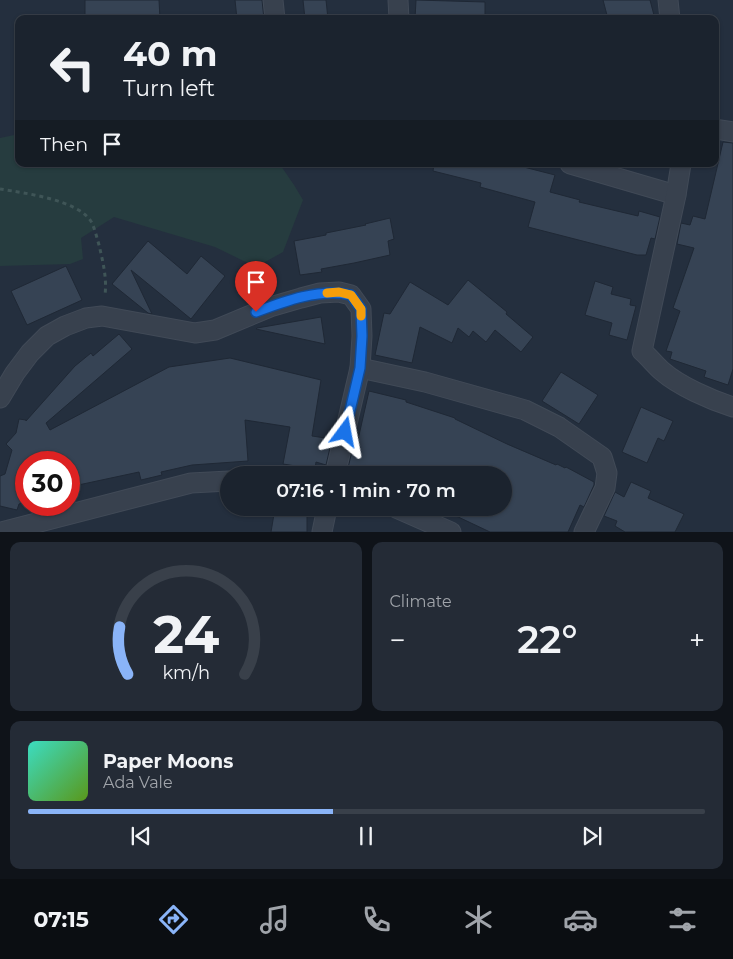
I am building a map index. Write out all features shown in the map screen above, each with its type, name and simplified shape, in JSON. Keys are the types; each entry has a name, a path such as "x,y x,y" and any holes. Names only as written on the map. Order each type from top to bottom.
{"street":[{"path":"273,0 275,15"},
{"path":"398,0 399,15"},
{"path":"668,0 670,15"},
{"path":"719,130 733,132"},
{"path":"580,167 676,195"},
{"path":"681,167 642,351 663,372 687,387 717,402 733,407"},
{"path":"0,398 15,373 46,336 86,318 102,316 195,333 216,330 270,307 301,298 320,293 339,292 351,295 361,309 362,336 360,368 337,466"},
{"path":"360,368 425,382 525,410 559,427 602,457 607,473 605,488 584,532"},
{"path":"1,532 192,483 220,481"},
{"path":"322,532 325,516"},
{"path":"414,516 451,532"}],"path":[{"path":"0,188 41,196 74,207 85,213 92,223 106,276 102,316"}],"green space":[{"path":"15,135 15,167 282,167 303,200 283,252 256,267 215,247 114,217 81,238 83,259 70,264 0,266 0,138"}],"building":[{"path":"85,0 159,0 160,15 85,15"},
{"path":"235,0 262,0 264,15 237,15"},
{"path":"303,0 326,0 328,15 305,15"},
{"path":"416,0 485,2 485,15 415,15"},
{"path":"603,0 650,0 654,15 607,15"},
{"path":"723,142 733,143 733,369 728,385 704,377 706,371 670,359 672,352 666,351 680,311 673,308 694,248 677,244 681,223 690,225 693,216 705,219 717,167 719,167"},
{"path":"434,167 524,167 555,175 550,192 580,200 579,202 638,216 639,211 660,217 655,239 651,238 646,255 637,255 528,227 535,202 480,187 481,183 433,171"},
{"path":"390,218 394,239 388,241 390,255 321,269 322,272 300,275 294,241 326,235 326,233"},
{"path":"148,241 187,274 201,256 225,276 191,319 131,270 152,314 148,313 112,284"},
{"path":"66,266 82,300 27,325 11,291"},
{"path":"468,280 507,312 506,314 533,337 521,352 495,330 486,342 473,331 469,337 458,328 452,343 420,327 412,363 375,355 384,313 390,314 410,282 448,305"},
{"path":"595,281 613,287 611,294 631,299 630,305 636,306 627,340 609,335 612,323 585,315"},
{"path":"321,317 325,344 256,329 257,328"},
{"path":"119,334 132,349 46,423 50,430 169,367 230,358 321,380 312,436 332,439 326,465 316,462 315,466 283,464 290,427 245,420 248,461 192,465 161,472 162,475 141,480 139,472 80,485 80,451 15,451 15,510 0,506 0,476 5,474 12,450 6,444 16,433 19,419 26,421 75,366 91,353 93,356"},
{"path":"561,372 598,395 579,424 542,401"},
{"path":"369,391 406,400 406,402 455,418 507,444 556,465 566,467 594,482 594,485 584,507 580,505 568,532 490,532 456,516 512,516 512,466 348,466 354,443 357,444"},
{"path":"641,407 673,421 664,441 658,438 647,463 622,452"},
{"path":"631,482 651,491 648,498 684,514 675,532 625,532 615,526 617,521 604,516 615,492 624,497"},
{"path":"274,516 307,516 307,532 271,532"}],"slow traffic":[{"path":"327,293 339,292 351,295 361,309 361,316"}],"route":[{"path":"256,312 320,293 339,292 351,295 361,309 362,336 360,368 345,432"}]}
